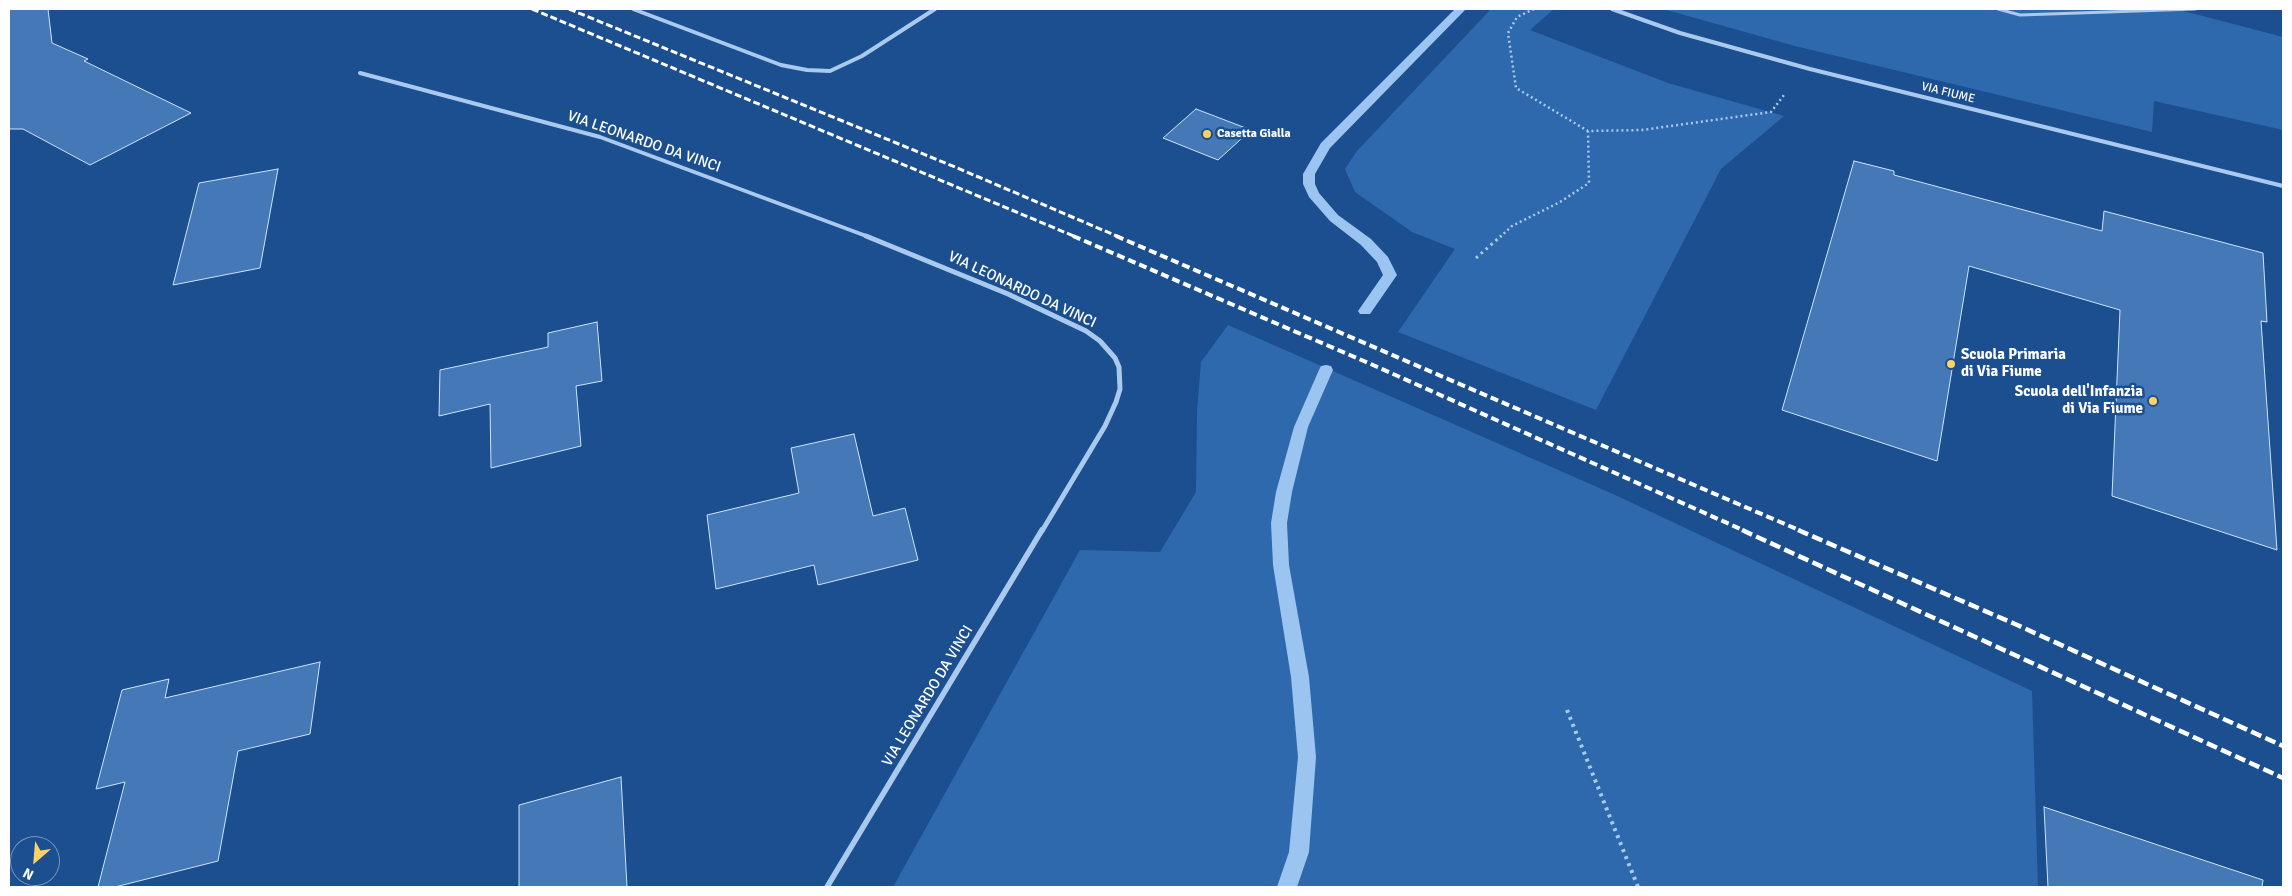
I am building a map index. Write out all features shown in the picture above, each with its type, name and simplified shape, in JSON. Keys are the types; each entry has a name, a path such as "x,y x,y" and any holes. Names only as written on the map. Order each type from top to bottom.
{"street":[{"path":"633,9 781,65 807,70 830,71 846,65 935,9"},
{"name":"VIA FIUME","path":"1612,9 1680,32 1810,68 2283,186"},
{"name":"VIA LEONARDO DA VINCI","path":"360,73 600,138 912,253 979,281 1086,331 1100,341 1115,358 1119,367 1120,389 1104,426 826,887"}],"lane":[{"path":"1998,9 2020,15 2195,9"}],"path":[{"path":"1534,9 1517,18 1508,33 1516,88 1588,131 1642,130 1771,112 1784,95"},
{"path":"1476,258 1512,226 1560,202 1589,183 1588,131"},
{"path":"1567,710 1638,887"}],"shaded area":[{"path":"1491,9 1554,9 1530,30 1668,83 1784,116 1721,169 1596,410 1398,332 1455,249 1412,232 1355,192 1345,169 1357,151"},
{"path":"1663,9 2176,9 2283,37 2283,130 2154,101 2152,132 1795,46"},
{"path":"1228,325 1613,494 2032,691 2038,887 893,887 1080,550 1160,552 1196,492 1197,411 1201,362"}],"building":[{"path":"9,9 48,9 52,43 88,59 84,61 191,113 90,165 23,129 9,129"},
{"name":"Casetta Gialla","path":"1196,109 1251,130 1218,160 1163,138"},
{"path":"1854,161 1894,171 1894,175 2102,231 2104,211 2263,253 2267,322 2261,321 2277,550 2112,496 2120,310 1969,266 1937,461 1782,410"},
{"path":"278,169 260,268 173,285 199,183"},
{"path":"597,322 602,381 576,386 581,446 491,468 490,404 439,416 440,370 548,347 548,333"},
{"path":"854,434 873,516 905,508 918,560 818,585 814,565 716,589 707,515 799,493 791,448"},
{"path":"320,662 310,734 238,751 218,861 115,887 98,887 125,782 96,789 122,690 169,679 165,698"},
{"path":"621,777 627,887 519,887 519,805"},
{"path":"2044,807 2263,880 2262,887 2048,887"}],"waterway":[{"path":"1365,311 1390,275 1383,260 1366,242 1334,218 1313,194 1309,184 1309,174 1325,146 1461,9"},
{"path":"1287,887 1299,852 1307,757 1300,677 1281,565 1279,523 1284,492 1301,427 1326,370"}],"railway":[{"path":"532,9 1076,237"},
{"path":"569,9 955,167 1119,237"},
{"path":"1073,236 1373,365 1745,531"},
{"path":"1116,236 1801,531"},
{"path":"1742,530 2283,778"},
{"path":"1798,530 2015,624 2283,746"}],"place":[{"name":"Casetta Gialla","path":"1207,134"},
{"name":"Scuola Primaria di Via Fiume","path":"1951,364"},
{"name":"Scuola dell'Infanzia di Via Fiume","path":"2153,401"}]}
